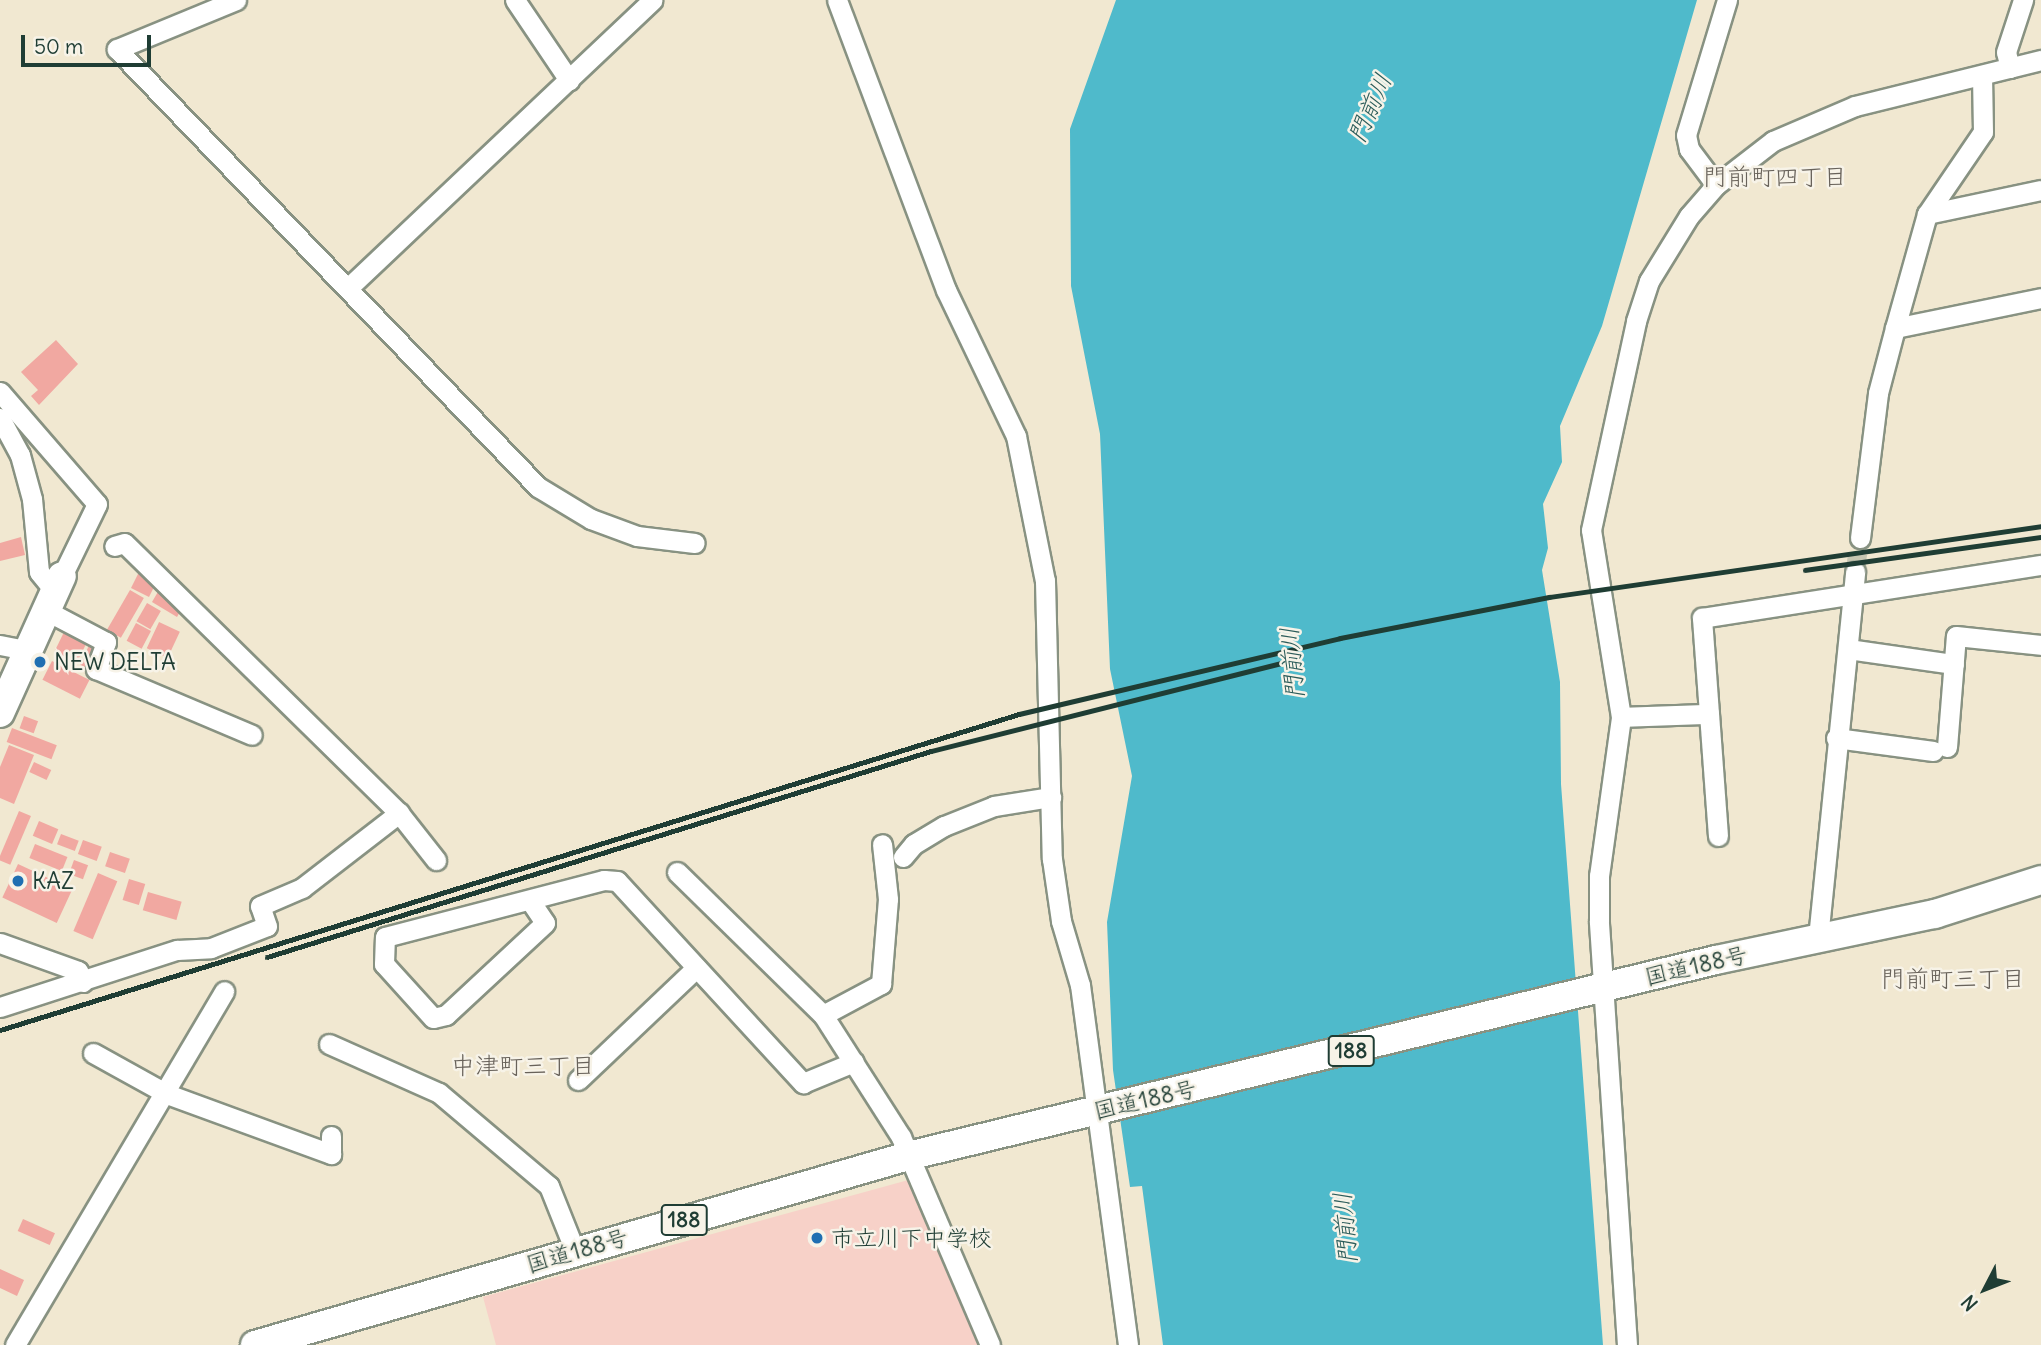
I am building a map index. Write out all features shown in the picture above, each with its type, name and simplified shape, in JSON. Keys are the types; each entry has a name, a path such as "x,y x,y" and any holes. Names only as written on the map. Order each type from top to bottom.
{"highway":[{"path":"0,713 13,647 53,591"},
{"name":"国道188号","path":"256,1345 908,1156 1818,938 1935,914 2041,880"}],"street":[{"path":"236,0 117,49 538,487 591,519 636,536 695,544"},
{"path":"515,0 569,80"},
{"path":"348,288 653,0"},
{"path":"837,0 946,290 1016,436 1045,581 1052,859 1061,921 1080,985 1105,1110 1128,1345"},
{"path":"1716,184 1689,149 1686,135 1727,0"},
{"path":"2010,68 2006,52 2023,0"},
{"path":"1627,1345 1595,991 1599,876 1621,717 1617,675 1592,559 1596,488 1628,351 1649,281 1670,243 1716,184 1773,141 1812,122 1855,106 2041,60"},
{"path":"1860,538 1878,393 1895,328 1927,214 1983,132 1982,76"},
{"path":"1927,214 2041,190"},
{"path":"1895,328 2041,298"},
{"path":"0,392 97,504 53,591"},
{"path":"0,418 20,455 32,499 39,572 53,591 106,642 96,668 252,735"},
{"path":"114,546 124,543 399,813 436,860"},
{"path":"1718,836 1702,618 2041,565"},
{"path":"1818,938 1836,738 1855,572"},
{"path":"1836,738 1940,749 1956,636 2041,645"},
{"path":"1848,649 1954,664"},
{"path":"1621,717 1709,714"},
{"path":"903,857 914,844 944,826 994,806 1051,797"},
{"path":"0,1007 177,950 211,948 267,926 260,906 302,888 399,813"},
{"path":"823,1015 881,984 888,899 882,844"},
{"path":"677,872 823,1015 854,1062 908,1156 990,1345"},
{"path":"531,902 545,923 446,1015 433,1018 384,964 385,937 531,902 604,880 617,881 803,1083 854,1062"},
{"path":"0,943 78,971 83,982"},
{"path":"578,1080 696,968"},
{"path":"15,1345 167,1094 224,991"},
{"path":"329,1044 439,1093 549,1186 575,1251"},
{"path":"93,1053 167,1094 331,1154 331,1136"}],"shaded area":[{"name":"市立川下中学校","path":"912,1179 982,1345 496,1345 483,1297"}],"water":[{"name":"門前川","path":"1116,0 1697,0 1602,326 1560,426 1562,462 1543,504 1548,548 1542,570 1560,682 1561,784 1603,1345 1163,1345 1142,1186 1130,1187 1113,1070 1107,922 1132,776 1110,669 1100,434 1071,286 1070,129"}],"building":[{"path":"56,340 78,364 39,405 31,396 38,390 21,372"},
{"path":"21,537 25,555 0,561 0,543"},
{"path":"140,570 156,583 149,597 131,588"},
{"path":"130,590 144,598 121,638 107,630"},
{"path":"159,590 182,608 177,617 152,602"},
{"path":"147,603 161,611 150,629 136,621"},
{"path":"159,622 180,632 168,658 147,648"},
{"path":"136,623 151,631 142,649 127,641"},
{"path":"65,630 87,641 77,663 54,652"},
{"path":"90,643 101,648 91,670 80,665"},
{"path":"52,661 89,680 80,699 42,680"},
{"path":"24,716 38,721 34,733 20,728"},
{"path":"12,728 57,745 51,759 7,742"},
{"path":"9,745 34,755 14,804 0,798 0,767"},
{"path":"34,762 51,770 47,780 29,772"},
{"path":"19,811 31,816 10,865 0,861 0,856"},
{"path":"39,821 58,829 52,844 33,836"},
{"path":"61,834 79,841 75,851 57,844"},
{"path":"83,840 102,847 97,861 78,854"},
{"path":"35,844 67,857 62,871 29,858"},
{"path":"110,852 130,859 125,873 105,866"},
{"path":"74,860 88,865 83,879 69,874"},
{"path":"18,864 72,889 57,923 2,898"},
{"path":"98,873 117,881 93,939 73,931"},
{"path":"129,879 145,884 139,905 123,900"},
{"path":"148,892 182,902 176,920 143,910"},
{"path":"23,1219 55,1233 50,1245 18,1231"},
{"path":"0,1269 24,1280 17,1296 0,1288"}],"tunnel":[{"path":"1855,572 1860,538"}],"railway":[{"path":"0,1030 1019,714 1340,638 1549,597 2041,526"},
{"path":"1805,570 2041,537"},
{"path":"267,957 931,751 1292,660"}],"place":[{"name":"NEW DELTA","path":"40,662"},
{"name":"KAZ","path":"18,881"},
{"name":"市立川下中学校","path":"817,1238"}],"district":[{"name":"門前町四丁目","path":"1775,177"},
{"name":"門前町三丁目","path":"1953,979"},
{"name":"中津町三丁目","path":"523,1066"}]}
